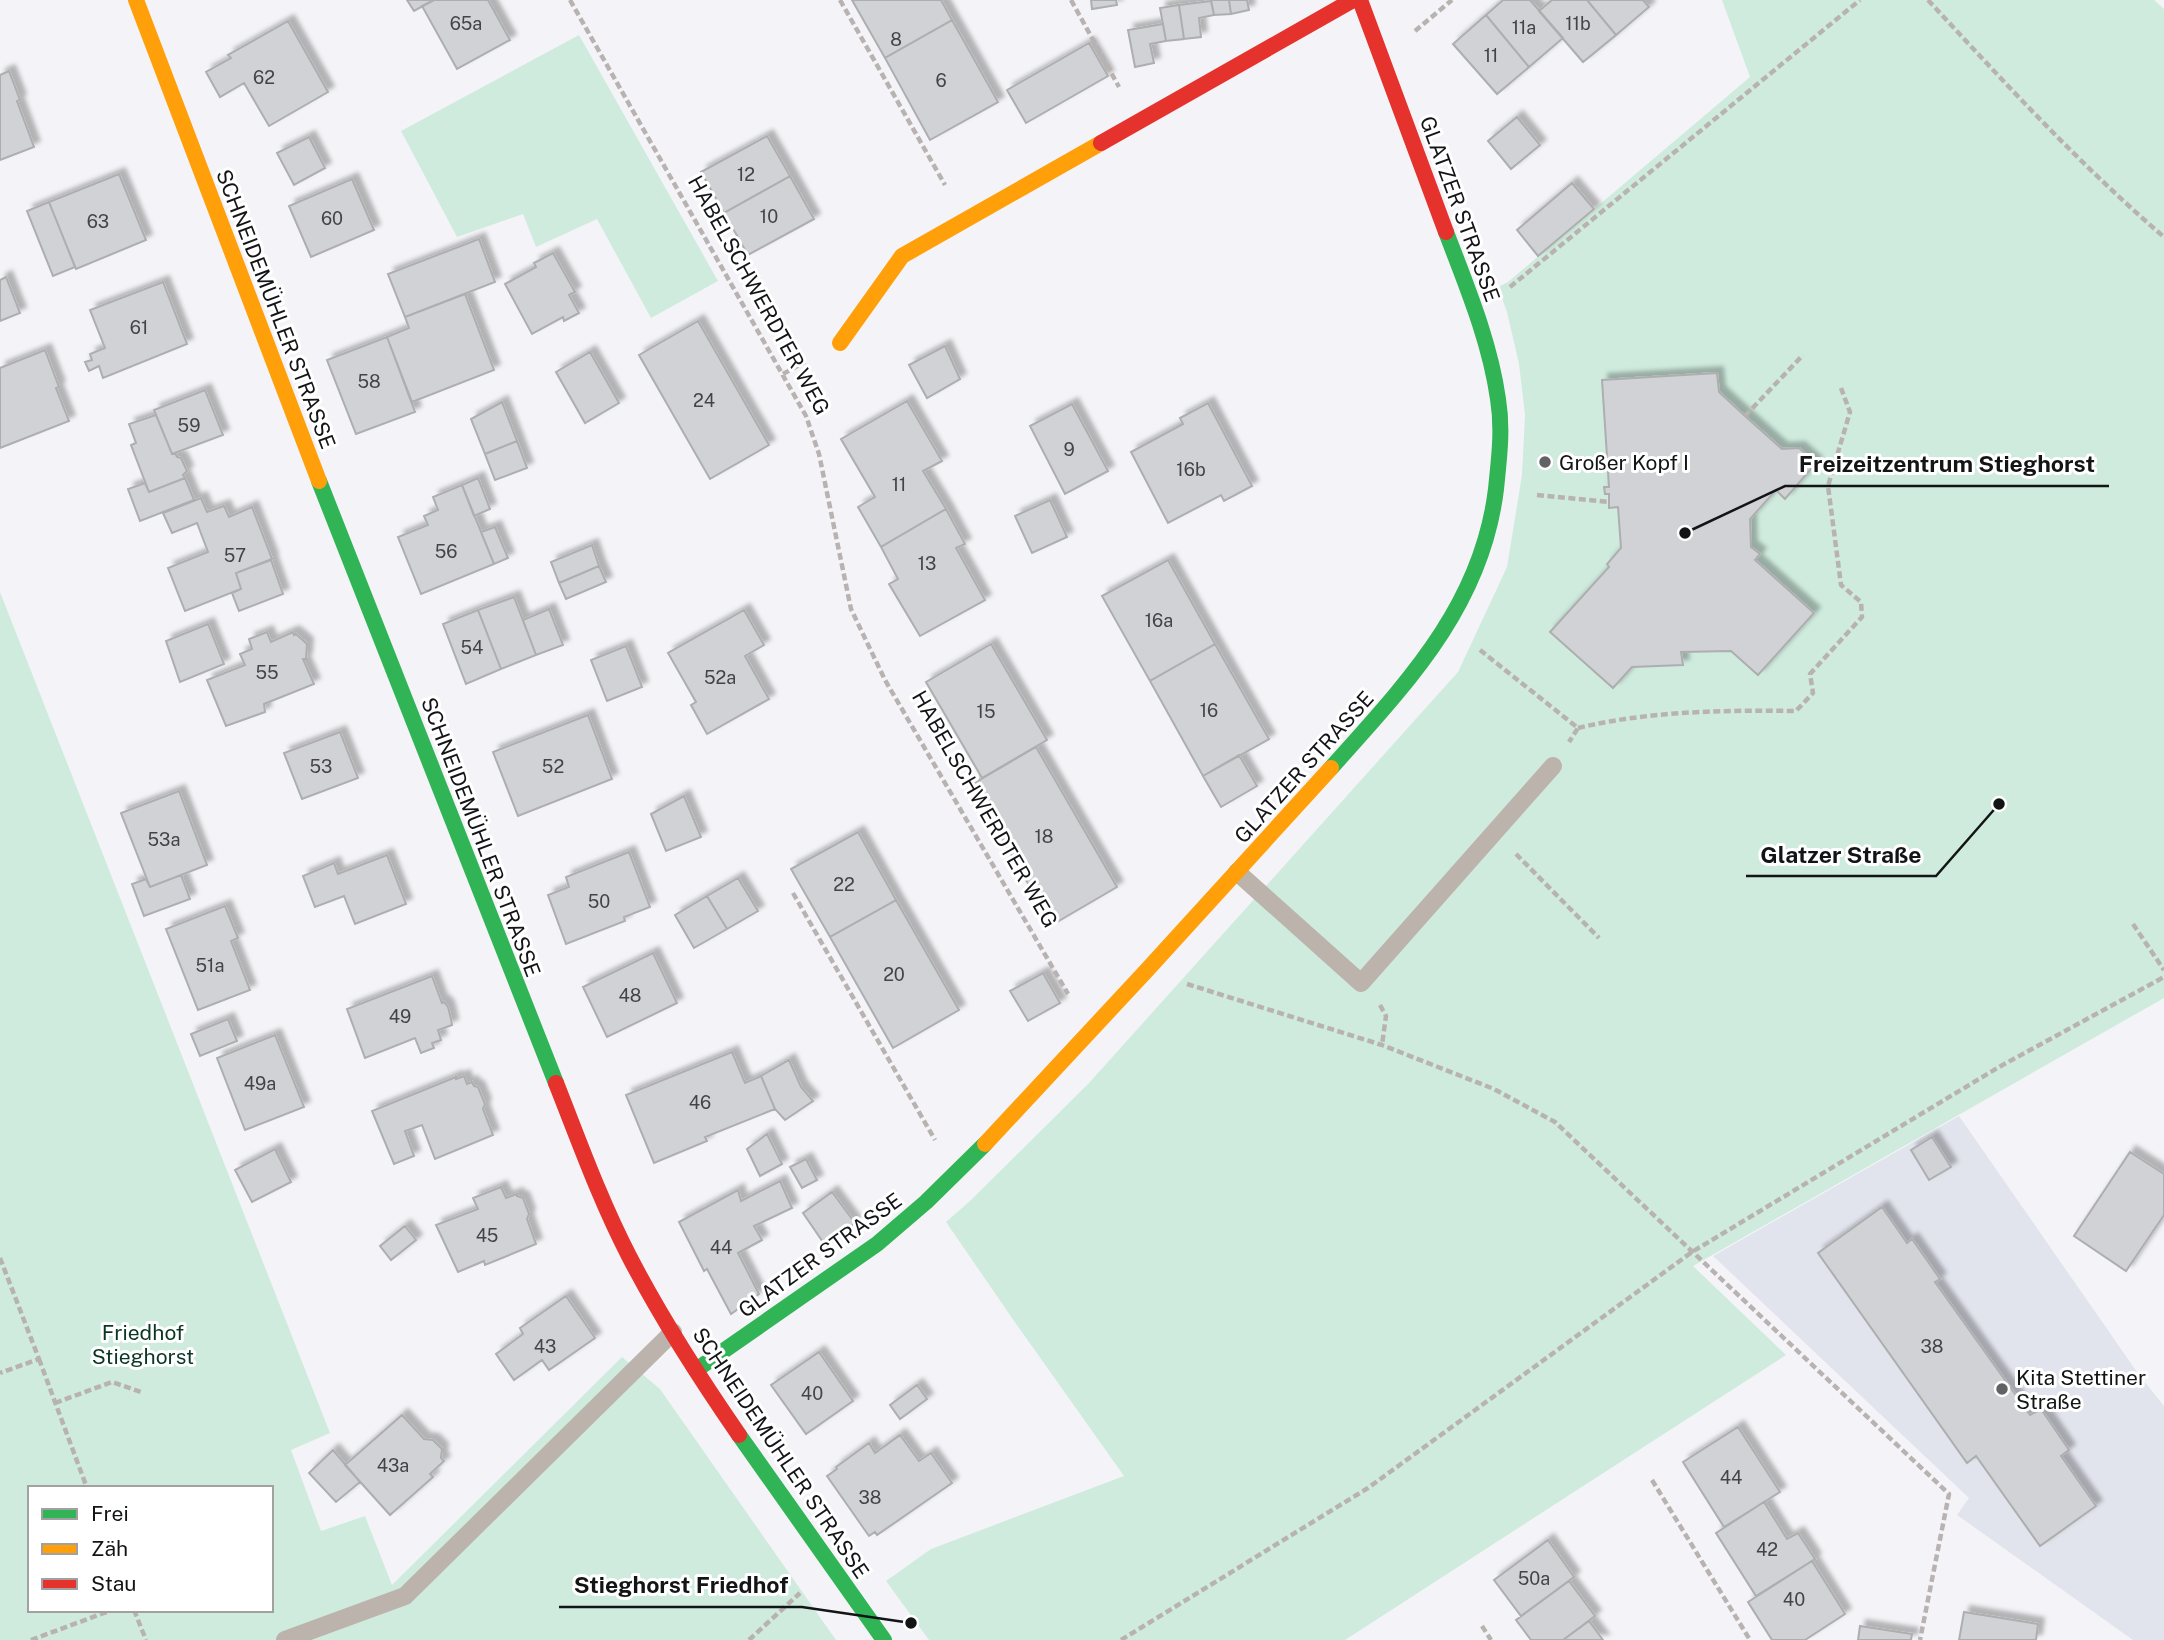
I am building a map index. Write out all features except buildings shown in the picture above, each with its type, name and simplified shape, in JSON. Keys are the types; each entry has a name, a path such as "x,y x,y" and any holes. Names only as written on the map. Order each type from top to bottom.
{"street":[{"name":"SCHNEIDEMÜHLER STRASSE","path":"136,0 315,470 590,1170 634,1266 726,1418 884,1640"},
{"path":"840,343 902,256 1353,0"},
{"name":"GLATZER STRASSE","path":"696,1370 877,1244 899,1227 954,1174 1146,971 1399,692 1427,658 1475,573 1492,520 1501,454 1500,412 1490,361 1477,314 1360,0"}],"lane":[{"path":"1237,872 1361,983 1553,766"},
{"path":"285,1640 405,1596 673,1332"}],"path":[{"name":"HABELSCHWERDTER WEG","path":"570,0 806,416 819,454 851,609 885,680 1090,1031"},
{"path":"840,0 965,220"},
{"path":"1071,0 1138,122"},
{"path":"1477,314 1860,0"},
{"path":"1928,0 2041,122 2164,237"},
{"path":"668,192 676,188"},
{"path":"1745,416 1803,355"},
{"path":"1553,766 1578,728 1602,722 1723,710 1796,712 1813,693 1810,674 1862,617 1861,603 1841,585 1829,486 1850,412 1841,387"},
{"path":"1496,491 1609,502"},
{"path":"1448,624 1578,728"},
{"path":"1494,833 1599,938"},
{"path":"793,893 954,1174"},
{"path":"2133,924 2164,970"},
{"path":"1146,971 1382,1045 1494,1089 1555,1122 1949,1494 1920,1640"},
{"path":"1121,1640 1368,1488 1692,1252 2000,1067 2164,977"},
{"path":"0,1258 86,1486"},
{"path":"0,1373 39,1359"},
{"path":"55,1403 112,1382 141,1392"},
{"path":"1652,1480 1750,1640"},
{"path":"749,1640 783,1606 833,1567"},
{"path":"31,1640 107,1612"},
{"path":"135,1612 146,1640"},
{"path":"1482,1626 1491,1640"}],"shaded area":[{"name":"Kita Stettiner Straße","path":"1959,1116 2137,1372 2164,1406 2164,1640 2133,1640 1957,1515 1969,1498 1713,1256"}],"green space":[{"path":"1722,0 2154,0 2164,9 2164,998 1693,1266 1786,1355 1345,1640 929,1640 886,1581 931,1549 1124,1476 946,1222 1089,1083 1458,672 1507,567 1522,475 1525,415 1519,364 1507,312 1498,287 1508,282 1750,77"},
{"path":"579,35 718,281 651,318 597,219 536,247 523,214 457,237 401,131"},
{"name":"Friedhof Stieghorst","path":"0,592 330,1433 291,1450 321,1531 365,1516 392,1585 622,1357 660,1389 836,1640 0,1640"}],"traffic: fast":[{"path":"1331,768 1412,674 1436,641 1475,570 1488,531 1499,456 1498,399 1484,336 1446,232"},
{"path":"319,481 556,1083"},
{"path":"696,1370 877,1244 926,1202 985,1144"},
{"path":"739,1435 884,1640"}],"traffic: slow":[{"path":"136,0 319,481"},
{"path":"840,343 902,256 1101,143"},
{"path":"985,1144 1331,768"}],"traffic: jam":[{"path":"1101,143 1353,0"},
{"path":"1360,0 1446,232"},
{"path":"556,1083 618,1235 681,1347 739,1435"}],"place":[{"name":"Großer Kopf I","path":"1545,462"},
{"name":"Freizeitzentrum Stieghorst","path":"1685,533"},
{"name":"Glatzer Straße","path":"1999,804"},
{"name":"Kita Stettiner Straße","path":"2002,1389"},
{"name":"Stieghorst Friedhof","path":"911,1623"}]}
